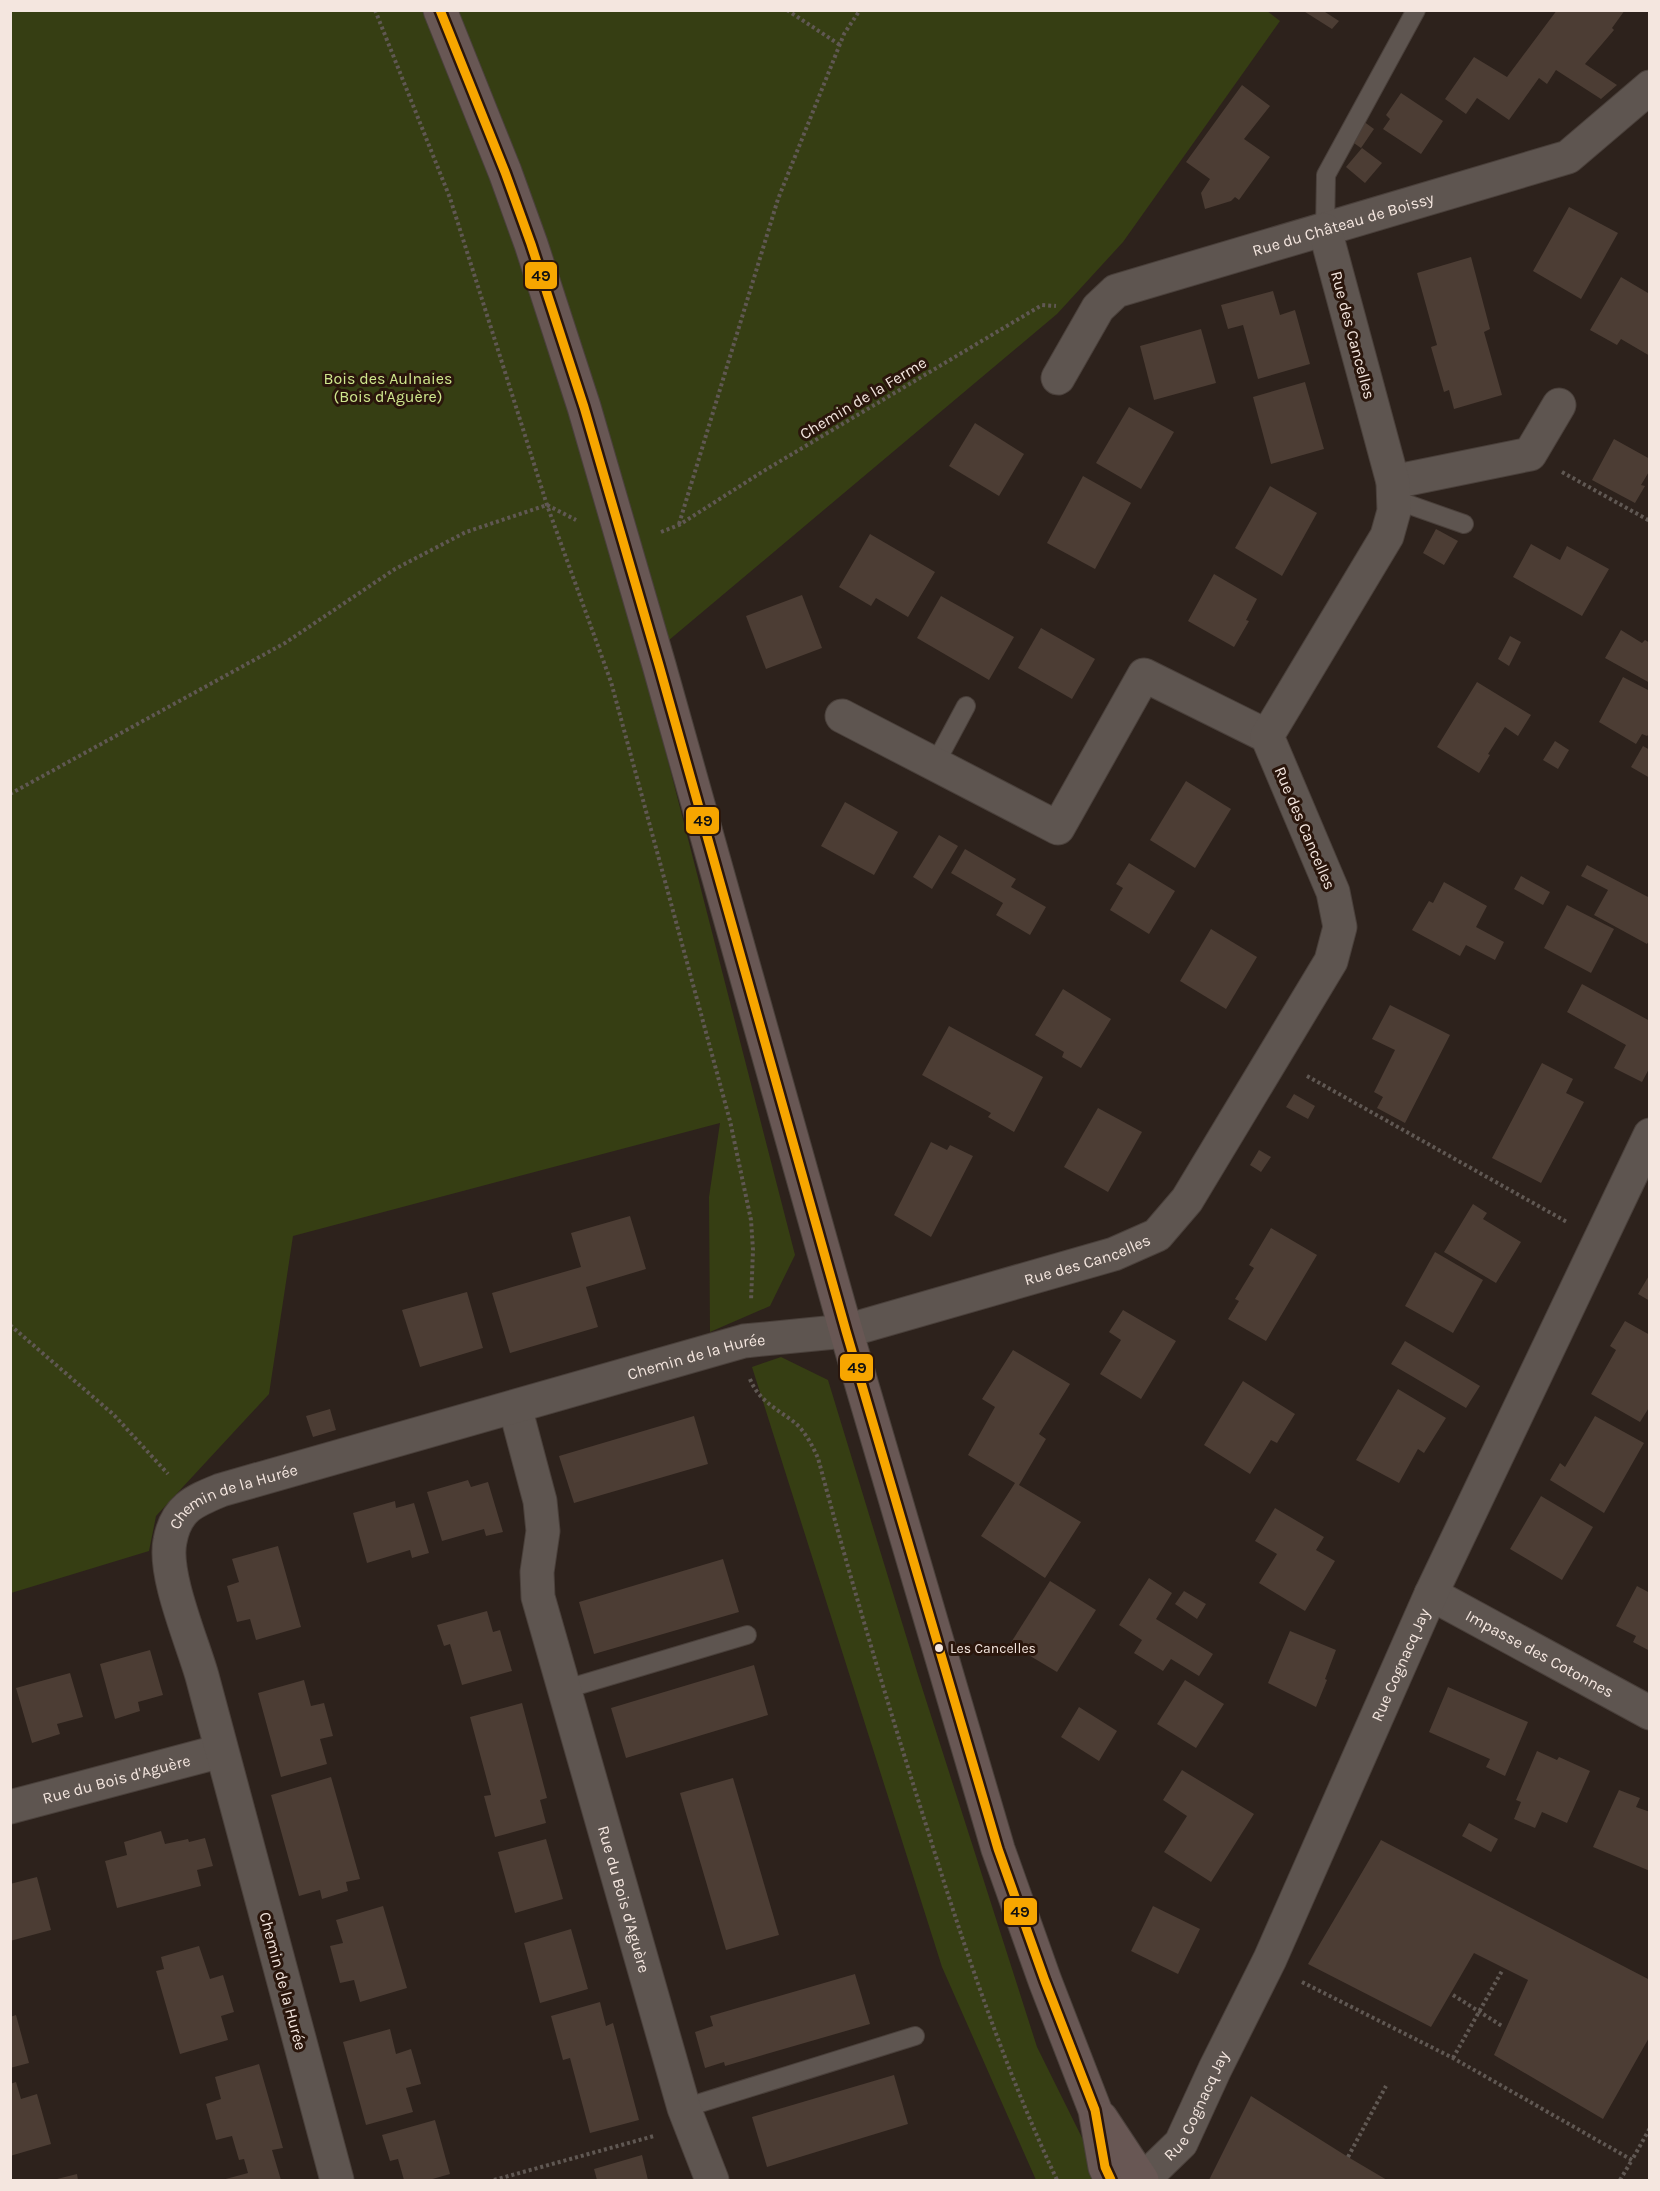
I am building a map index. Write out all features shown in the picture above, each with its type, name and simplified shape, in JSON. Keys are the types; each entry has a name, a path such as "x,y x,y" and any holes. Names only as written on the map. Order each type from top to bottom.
{"main road":[{"path":"440,10 501,161 531,244 584,407 846,1331 998,1849 1044,1981 1095,2110 1132,2180"}],"street":[{"name":"Rue du Château de Boissy","path":"1058,378 1098,308 1116,291 1568,158 1650,87"},
{"name":"Rue des Cancelles","path":"846,1331 1114,1254 1157,1235 1187,1200 1331,961 1340,927 1333,892 1267,736 1387,536 1394,511 1393,490 1325,230"},
{"path":"1393,490 1530,454 1559,405"},
{"path":"842,716 1058,828 1144,675 1267,736"},
{"name":"Rue Cognacq Jay","path":"1132,2180 1149,2174 1181,2143 1270,1959 1431,1594 1650,1135"},
{"name":"Chemin de la Hurée","path":"337,2181 201,1675 168,1565 170,1541 177,1520 193,1501 222,1490 744,1341 846,1331"},
{"name":"Rue du Bois d'Aguère","path":"515,1407 540,1501 543,1531 537,1572 538,1598 566,1689 684,2108 712,2181"},
{"name":"Impasse des Cotonnes","path":"1431,1594 1650,1713"},
{"name":"Rue du Bois d'Aguère","path":"10,1807 220,1751"}],"lane":[{"path":"1325,230 1326,175 1416,10"},
{"path":"1393,490 1464,524"},
{"path":"935,764 966,706"},
{"path":"566,1689 747,1635"},
{"path":"684,2108 915,2036"}],"path":[{"path":"375,10 450,198 547,505 611,682 730,1121 751,1220 753,1250 750,1315 744,1341 744,1364 759,1396 795,1424 811,1442 818,1458 845,1559 949,1900 983,2000 1057,2181"},
{"path":"787,10 840,45 844,34 860,10"},
{"name":"Chemin de la Ferme","path":"840,45 778,199 679,525 762,472 1042,305 1064,306"},
{"path":"1530,454 1650,521"},
{"path":"10,794 285,643 395,569 466,531 547,505"},
{"path":"1273,1057 1599,1240"},
{"path":"10,1325 114,1415 193,1501"},
{"path":"1270,1959 1286,1974 1453,2058 1632,2160"},
{"path":"1453,2058 1502,1971"},
{"path":"1453,1995 1502,2026"},
{"path":"1348,2157 1386,2086"},
{"path":"494,2181 667,2132 684,2108"},
{"path":"1620,2181 1650,2128"}],"green space":[{"name":"Bois des Aulnaies (Bois d'Aguère)","path":"11,11 1267,11 1280,21 1123,242 1057,314 656,651 650,691 795,1255 770,1306 710,1332 709,1197 720,1123 293,1236 269,1394 156,1516 149,1551 11,1593"},
{"path":"781,1357 828,1380 918,1675 1037,2047 1103,2180 1036,2180 942,1967 752,1367"}],"building":[{"path":"1302,10 1322,10 1339,21 1332,29"},
{"path":"1557,10 1625,10 1612,28 1614,30 1585,64 1617,85 1601,99 1556,70 1547,84 1539,78 1509,120 1477,98 1466,114 1445,99 1474,57 1507,77"},
{"path":"1242,85 1270,106 1244,139 1270,157 1239,200 1235,197 1231,201 1205,209 1201,193 1210,179 1186,162"},
{"path":"1401,93 1443,121 1421,154 1383,129 1390,119 1386,115"},
{"path":"1363,121 1374,129 1361,148 1351,141"},
{"path":"1362,148 1382,163 1365,183 1346,167"},
{"path":"1569,207 1618,233 1581,299 1533,271"},
{"path":"1471,257 1490,329 1484,332 1502,395 1454,409 1449,390 1444,392 1431,347 1437,345 1417,273"},
{"path":"1621,277 1648,293 1650,290 1650,356 1621,339 1617,345 1590,330"},
{"path":"1273,291 1280,315 1295,310 1310,364 1258,379 1243,325 1228,329 1221,305"},
{"path":"1201,329 1216,383 1154,400 1140,346"},
{"path":"1305,382 1324,449 1271,464 1253,397"},
{"path":"1129,407 1174,432 1141,489 1096,463"},
{"path":"975,423 1024,454 999,496 949,466"},
{"path":"1614,439 1650,459 1650,470 1641,485 1645,486 1635,503 1592,480"},
{"path":"1083,476 1131,503 1095,569 1047,543"},
{"path":"1270,486 1317,513 1282,576 1235,548"},
{"path":"1436,529 1458,541 1444,565 1423,553"},
{"path":"870,534 935,572 908,617 876,598 871,606 839,587"},
{"path":"1531,544 1560,560 1567,546 1609,569 1582,616 1513,577"},
{"path":"1214,574 1257,599 1246,620 1249,621 1234,647 1188,621"},
{"path":"802,595 822,648 766,669 746,616"},
{"path":"941,596 1014,637 989,680 917,638"},
{"path":"1041,628 1095,659 1072,699 1018,668"},
{"path":"1621,630 1642,643 1645,640 1650,643 1650,683 1605,658"},
{"path":"1510,636 1521,642 1509,666 1498,659"},
{"path":"1623,677 1650,691 1650,733 1647,736 1642,734 1636,744 1599,722"},
{"path":"1477,682 1531,715 1518,736 1505,727 1479,773 1437,747"},
{"path":"1555,741 1569,750 1558,769 1543,760"},
{"path":"1643,746 1650,750 1650,778 1631,767"},
{"path":"1186,781 1231,809 1195,868 1150,840"},
{"path":"845,802 898,832 874,875 821,846"},
{"path":"939,835 958,846 932,889 913,877"},
{"path":"965,849 1016,879 1011,887 1046,907 1030,935 996,915 1003,903 951,873"},
{"path":"1129,863 1175,891 1149,934 1110,910 1123,888 1116,884"},
{"path":"1587,865 1650,898 1650,939 1647,944 1594,915 1608,890 1581,876"},
{"path":"1521,876 1550,892 1543,905 1514,889"},
{"path":"1444,882 1487,906 1476,927 1504,942 1495,960 1466,945 1460,956 1412,930 1429,901 1433,903"},
{"path":"1567,905 1614,929 1591,973 1544,948"},
{"path":"1211,929 1257,957 1226,1009 1180,981"},
{"path":"1582,984 1650,1021 1650,1067 1642,1082 1614,1068 1626,1045 1567,1012"},
{"path":"1063,989 1111,1019 1081,1068 1062,1057 1064,1052 1035,1035"},
{"path":"1390,1005 1450,1035 1405,1123 1377,1108 1383,1097 1374,1092 1395,1050 1372,1039"},
{"path":"949,1026 1043,1077 1014,1132 988,1117 991,1113 922,1075"},
{"path":"1542,1063 1573,1079 1566,1093 1584,1102 1541,1183 1492,1158"},
{"path":"1294,1094 1315,1106 1308,1119 1286,1107"},
{"path":"1098,1108 1142,1132 1108,1192 1064,1167"},
{"path":"931,1142 947,1150 950,1145 973,1156 931,1237 894,1215"},
{"path":"1259,1150 1271,1157 1261,1172 1250,1165"},
{"path":"1473,1204 1487,1213 1483,1219 1521,1242 1496,1283 1444,1252"},
{"path":"630,1216 646,1269 586,1287 598,1327 510,1353 492,1293 581,1267 571,1233"},
{"path":"1271,1228 1317,1255 1266,1341 1228,1319 1239,1301 1235,1299 1254,1268 1249,1265"},
{"path":"1435,1252 1483,1280 1453,1333 1405,1306"},
{"path":"1650,1274 1650,1301 1638,1294"},
{"path":"467,1292 483,1348 420,1367 402,1310"},
{"path":"1123,1310 1176,1341 1141,1399 1100,1374 1121,1340 1109,1332"},
{"path":"1625,1321 1650,1335 1650,1406 1640,1422 1591,1394 1616,1350 1610,1346"},
{"path":"1405,1341 1480,1386 1466,1408 1391,1364"},
{"path":"1013,1350 1070,1384 1039,1434 1046,1439 1019,1485 1081,1522 1045,1578 981,1536 1015,1483 968,1455 995,1407 982,1399"},
{"path":"1243,1381 1295,1414 1277,1443 1271,1440 1250,1474 1204,1445"},
{"path":"1398,1389 1446,1418 1424,1453 1418,1449 1399,1483 1356,1460"},
{"path":"330,1409 336,1430 313,1437 306,1416"},
{"path":"694,1416 708,1464 574,1503 559,1456"},
{"path":"1595,1416 1644,1443 1604,1513 1550,1480 1560,1463 1565,1467"},
{"path":"468,1480 471,1487 488,1482 503,1532 486,1536 484,1529 442,1541 427,1492"},
{"path":"1541,1496 1593,1527 1562,1580 1510,1549"},
{"path":"395,1501 396,1508 414,1503 429,1553 412,1558 410,1550 367,1563 353,1513"},
{"path":"1275,1508 1324,1537 1316,1550 1335,1561 1305,1611 1259,1583 1277,1554 1255,1541"},
{"path":"278,1546 301,1627 256,1640 250,1619 237,1622 227,1586 239,1582 232,1559"},
{"path":"723,1559 739,1612 594,1654 579,1602"},
{"path":"1149,1578 1172,1593 1156,1619 1213,1654 1199,1676 1171,1659 1163,1671 1134,1653 1142,1640 1119,1625"},
{"path":"1050,1581 1096,1610 1057,1672 1010,1644"},
{"path":"1637,1586 1650,1593 1650,1651 1633,1642 1636,1636 1616,1626"},
{"path":"1184,1591 1206,1604 1197,1619 1175,1604"},
{"path":"487,1611 493,1632 500,1630 512,1671 462,1685 450,1644 444,1646 437,1625"},
{"path":"1290,1631 1336,1650 1316,1707 1268,1683"},
{"path":"150,1650 163,1695 138,1702 140,1711 115,1719 100,1664"},
{"path":"754,1665 768,1715 626,1758 611,1708"},
{"path":"70,1673 83,1717 57,1724 60,1734 32,1743 16,1688"},
{"path":"304,1680 311,1706 324,1703 333,1736 320,1739 327,1764 281,1777 258,1693"},
{"path":"1185,1680 1224,1704 1196,1748 1157,1724"},
{"path":"1448,1687 1528,1722 1505,1776 1486,1767 1490,1759 1429,1732"},
{"path":"522,1703 547,1798 540,1800 546,1823 495,1837 484,1796 491,1795 470,1717"},
{"path":"1079,1707 1117,1731 1099,1761 1061,1737"},
{"path":"1537,1751 1557,1760 1559,1757 1590,1771 1567,1823 1542,1812 1535,1828 1514,1819 1521,1802 1516,1800"},
{"path":"1182,1770 1254,1814 1211,1882 1164,1852 1187,1816 1163,1800"},
{"path":"331,1777 360,1879 346,1882 348,1891 322,1899 320,1890 299,1896 271,1795"},
{"path":"733,1778 779,1935 726,1950 680,1793"},
{"path":"1619,1790 1640,1798 1636,1807 1650,1812 1650,1871 1593,1847"},
{"path":"1469,1823 1498,1839 1491,1852 1462,1836"},
{"path":"161,1831 165,1844 205,1838 213,1866 197,1870 201,1886 117,1908 105,1861 127,1855 124,1842"},
{"path":"546,1839 563,1899 515,1913 498,1852"},
{"path":"1381,1840 1650,1980 1650,2036 1603,2119 1494,2055 1528,1980 1474,1953 1431,2027 1308,1964"},
{"path":"37,1877 51,1930 10,1941 10,1884"},
{"path":"383,1906 407,1988 360,2002 354,1980 340,1983 330,1946 343,1943 336,1920"},
{"path":"1153,1906 1200,1929 1178,1974 1131,1951"},
{"path":"571,1929 588,1989 540,2003 524,1943"},
{"path":"199,1946 210,1979 223,1975 234,2012 221,2016 228,2040 180,2054 156,1971 164,1969 161,1957"},
{"path":"855,1974 870,2024 725,2066 724,2062 705,2068 695,2032 713,2026 710,2016"},
{"path":"600,2002 606,2026 613,2023 639,2120 590,2133 570,2058 563,2060 551,2016"},
{"path":"16,2015 29,2063 10,2068 10,2017"},
{"path":"390,2029 396,2054 411,2049 421,2084 406,2088 413,2112 366,2125 343,2042"},
{"path":"259,2064 283,2148 272,2150 281,2180 222,2180 248,2173 244,2159 239,2160 232,2136 216,2140 206,2104 221,2099 215,2077"},
{"path":"894,2075 908,2124 767,2167 752,2117"},
{"path":"16,2082 21,2099 37,2094 51,2144 10,2156 10,2084"},
{"path":"1251,2096 1348,2157 1387,2180 1209,2180"},
{"path":"435,2120 450,2174 429,2180 404,2180 398,2159 390,2161 382,2135"},
{"path":"642,2155 648,2180 597,2180 594,2169"},
{"path":"77,2174 78,2180 53,2180"}],"transit line":[{"name":"49","path":"440,10 505,172 584,407 846,1331 998,1849 1045,1981 1095,2110 1105,2167 1111,2180"}],"place":[{"name":"Les Cancelles","path":"939,1648"}]}
